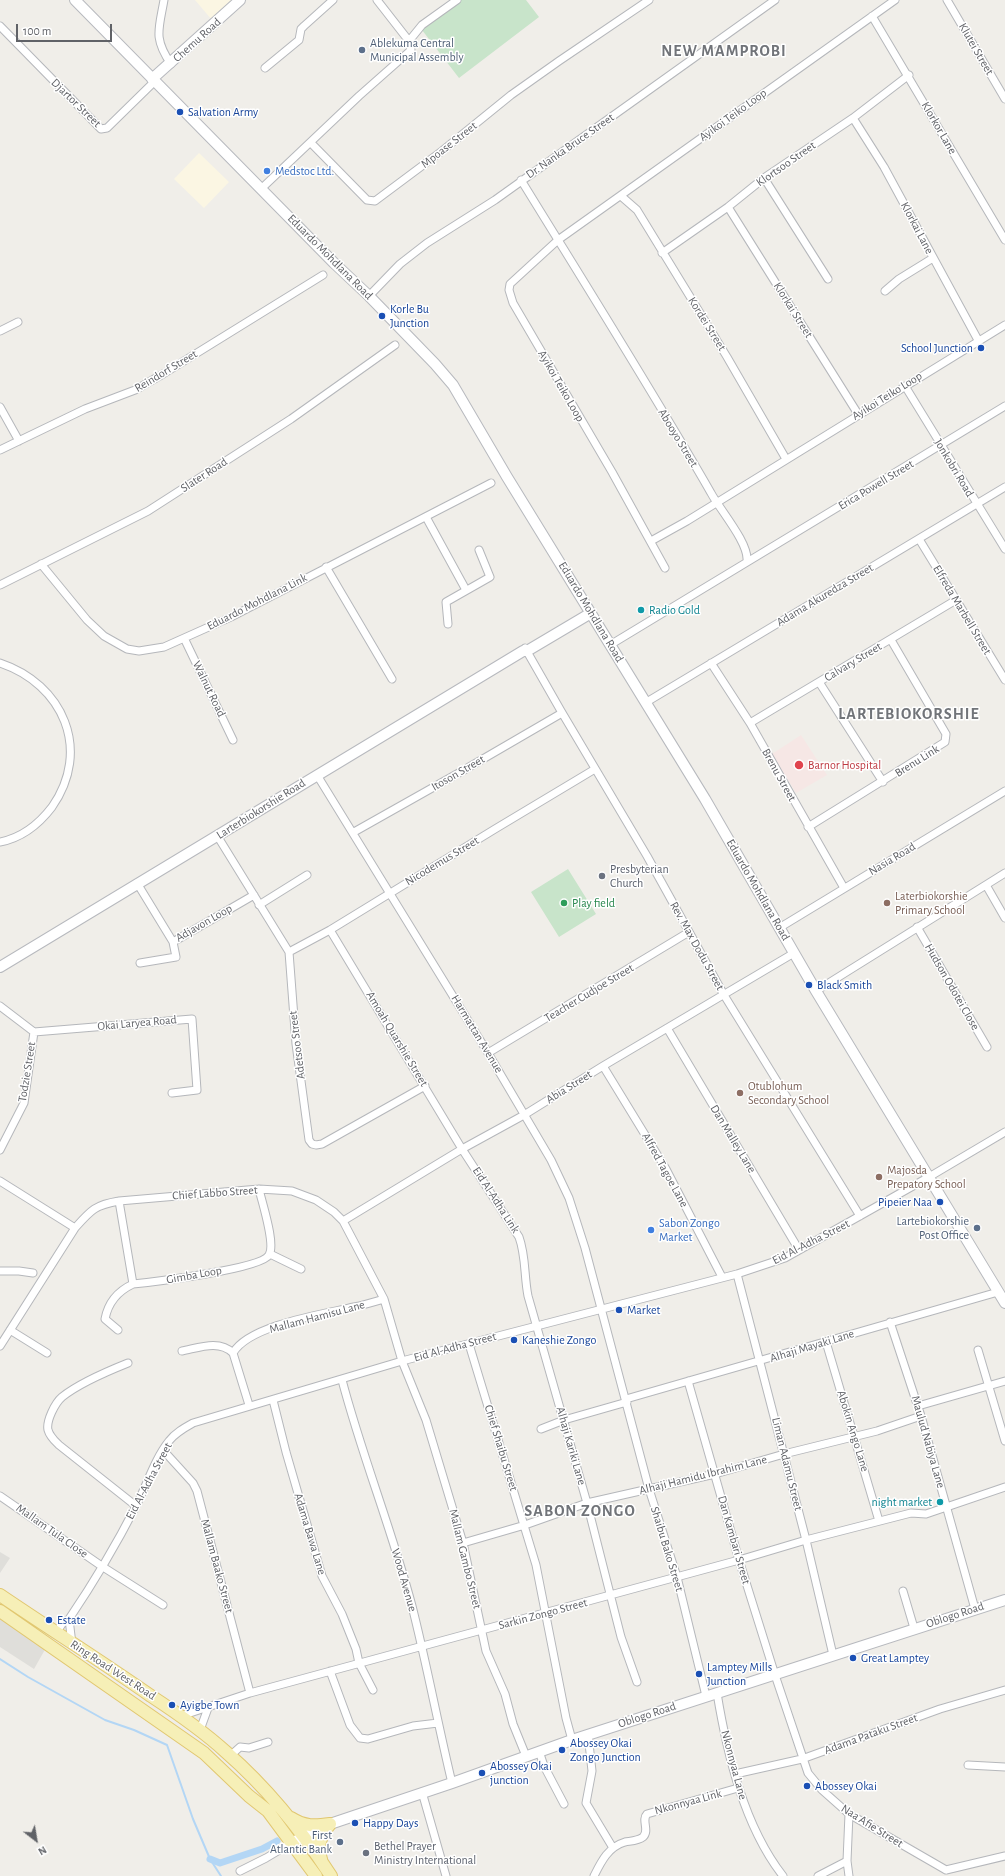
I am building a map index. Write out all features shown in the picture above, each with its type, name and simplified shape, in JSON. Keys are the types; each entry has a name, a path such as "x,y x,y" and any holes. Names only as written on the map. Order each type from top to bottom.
{"main road":[{"name":"Eduardo Mohdlana Road","path":"75,0 262,188 334,263 369,296 435,364 453,385 507,477 705,799 816,991 1005,1303"},
{"name":"Chemu Road","path":"154,80 240,0"},
{"path":"575,619 587,607"},
{"name":"Larterbiokorshie Road","path":"0,967 138,883 218,837 317,775 525,650 575,619 587,607"},
{"path":"575,619 599,626"},
{"name":"Ring Road West Road","path":"0,1596 56,1634 92,1655 181,1716 230,1756 258,1782 286,1815 316,1876"},
{"name":"Oblogo Road","path":"298,1840 330,1824 452,1783 588,1734 1005,1600"},
{"name":"Ring Road West Road","path":"0,1612 204,1753 322,1862 331,1876"},
{"path":"286,1815 305,1825 313,1827 330,1824"},
{"path":"322,1862 319,1854 319,1843 330,1824"}],"street":[{"path":"164,0 158,34 160,46 170,64"},
{"path":"265,68 299,40 304,26 333,0"},
{"path":"262,188 359,96 411,50 409,41 377,0"},
{"path":"409,41 422,25 457,0"},
{"name":"Dr. Nanka Bruce Street","path":"369,296 400,264 416,251 472,215 775,0"},
{"name":"Ayikoi Teiko Loop","path":"895,0 558,240 510,284 510,295 513,304 651,541 716,503 786,458 1005,325"},
{"name":"Klutei Street","path":"947,0 1005,99"},
{"name":"Mpoase Street","path":"310,143 367,200 375,202 442,151 511,95 558,60 644,1"},
{"name":"Klorkor Lane","path":"872,16 909,75 1005,240"},
{"name":"Djartor Street","path":"0,26 101,130 107,128 154,80"},
{"name":"Klortsoo Street","path":"662,253 728,207 764,178 853,118 909,75"},
{"name":"Klorkai Lane","path":"853,118 884,167 978,340"},
{"path":"764,178 828,279"},
{"name":"Abooyo Street","path":"521,180 676,432 716,503 744,546 748,556 747,562"},
{"name":"Kordei Street","path":"621,196 637,210 727,357 786,458"},
{"name":"Klorkai Street","path":"728,207 858,414"},
{"path":"885,291 899,279 934,258"},
{"name":"Reindorf Street","path":"0,450 85,409 135,390 323,275"},
{"path":"0,331 18,322"},
{"name":"Slater Road","path":"0,585 148,511 291,419 395,345"},
{"name":"Jonkobri Road","path":"905,386 1005,549"},
{"name":"Erica Powell Street","path":"747,562 1005,406"},
{"path":"0,407 19,441"},
{"name":"Eduardo Mohdlana Link","path":"41,564 87,620 104,636 127,649 139,651 164,647 231,617 491,483"},
{"name":"Adama Akuredza Street","path":"645,703 1005,487"},
{"path":"426,517 466,590"},
{"name":"Elfreda Marbell Street","path":"919,539 1005,680"},
{"path":"651,541 665,568"},
{"path":"448,624 446,602 490,577 479,550"},
{"path":"610,645 747,562"},
{"path":"326,567 392,679"},
{"name":"Calvary Street","path":"750,723 956,600"},
{"name":"Walnut Road","path":"184,638 233,740"},
{"name":"Brenu Link","path":"808,827 942,746 946,739 943,729 891,640"},
{"name":"Rev. Max Dodu Street","path":"525,650 647,856 724,995 860,1216"},
{"path":"0,663 15,668 30,676 51,696 65,722 69,738 70,754 66,779 58,798 46,815 22,834 0,842"},
{"name":"Brenu Street","path":"711,663 750,723 844,888"},
{"path":"818,682 883,782"},
{"name":"Itoson Street","path":"354,832 562,713"},
{"name":"Nicodemus Street","path":"289,952 330,930 595,769"},
{"name":"Harmattan Avenue","path":"317,775 354,832 551,1160 569,1198 583,1241 601,1310"},
{"name":"Nasia Road","path":"779,928 1005,791"},
{"name":"Adetsoo Street","path":"218,837 289,952 296,1044 309,1140 312,1144 322,1144 425,1086"},
{"path":"816,991 1005,873"},
{"path":"259,905 307,875"},
{"name":"Adjavon Loop","path":"138,883 173,942 254,895"},
{"path":"986,885 1005,918"},
{"name":"Hudson Odotei Close","path":"918,927 987,1047"},
{"name":"Amoah Quarshie Street","path":"330,930 462,1149"},
{"name":"Teacher Cudjoe Street","path":"488,1053 689,932"},
{"path":"140,963 176,957 173,942"},
{"name":"Abia Street","path":"343,1221 462,1149 524,1115 603,1066 794,953"},
{"name":"Todzie Street","path":"0,1006 34,1032 24,1103 0,1150"},
{"name":"Okai Laryea Road","path":"34,1032 192,1018 197,1090 172,1093"},
{"name":"Dan Malley Lane","path":"667,1028 799,1250"},
{"name":"Alfred Tagoe Lane","path":"603,1066 666,1168 722,1277"},
{"name":"Eid Al-Adha Street","path":"56,1634 62,1624 70,1619 103,1566 136,1506 163,1450 173,1436 193,1423 402,1361 737,1274 785,1258 929,1177 1005,1132"},
{"name":"Eid Al-Adha Link","path":"462,1149 519,1237 524,1252 526,1284 538,1325"},
{"path":"0,1181 75,1228"},
{"path":"259,1189 271,1242 270,1254 301,1269"},
{"name":"Chief Labbo Street","path":"0,1346 75,1228 89,1213 101,1204 119,1201 259,1189 292,1191 305,1195 330,1209 343,1221 384,1299 402,1361"},
{"path":"118,1330 105,1320 106,1313 118,1294 124,1288 133,1284 119,1201"},
{"name":"Gimba Loop","path":"133,1284 216,1272 258,1263 263,1261 270,1254"},
{"path":"0,1271 33,1273"},
{"name":"Liman Adamu Street","path":"737,1274 761,1361 833,1655"},
{"name":"Alhaji Mayaki Lane","path":"541,1429 564,1420 688,1381 998,1292"},
{"name":"Mallam Hamisu Lane","path":"232,1353 238,1345 247,1339 273,1328 324,1313 384,1299"},
{"name":"Shaibu Bako Street","path":"601,1310 627,1400 650,1489 677,1577 706,1696"},
{"name":"Maulud Nabiya Lane","path":"890,1322 921,1416 975,1609"},
{"name":"Alhaji Kariki Lane","path":"538,1325 587,1503 601,1562 612,1595 621,1637 637,1682"},
{"path":"10,1330 47,1353"},
{"name":"Abokin Ango Lane","path":"826,1342 879,1520"},
{"name":"Chief Shaibu Street","path":"469,1344 525,1525 547,1612 566,1718 572,1740"},
{"path":"182,1351 212,1345 224,1347 232,1353 249,1406"},
{"path":"978,1350 1005,1441"},
{"name":"Mallam Gambo Street","path":"402,1361 426,1420 463,1543 483,1630 486,1651 505,1694 513,1724 526,1756"},
{"path":"128,1363 111,1370 61,1398 51,1415 48,1430 52,1438 59,1445 136,1506"},
{"name":"Wood Avenue","path":"342,1380 356,1433 391,1535 412,1606 420,1648 452,1783"},
{"name":"Dan Kambari Street","path":"688,1381 739,1560 775,1675"},
{"path":"918,1406 1005,1381"},
{"name":"Adama Bawa Lane","path":"273,1400 316,1560 322,1576 345,1620 356,1649 359,1663 373,1690"},
{"name":"Alhaji Hamidu Ibrahim Lane","path":"463,1543 525,1525 587,1503 715,1474 784,1454 877,1431 921,1416"},
{"name":"Mallam Baako Street","path":"163,1450 193,1483 197,1491 250,1693"},
{"name":"Sarkin Zongo Street","path":"181,1716 250,1693 420,1648 879,1520 911,1513 922,1514 1005,1487"},
{"name":"Mallam Tula Close","path":"0,1496 163,1605"},
{"path":"903,1591 914,1628"},
{"path":"70,1619 72,1644"},
{"path":"330,1671 350,1725 360,1738 368,1739 413,1726 438,1723"},
{"name":"Naa Afie Street","path":"775,1675 802,1759 810,1777 839,1807 946,1873"},
{"name":"Adama Pataku Street","path":"735,1774 802,1759 940,1709 1005,1690"},
{"name":"Nkonnyaa Lane","path":"717,1693 738,1788 764,1849 783,1876"},
{"path":"200,1730 208,1708"},
{"path":"588,1734 592,1772 586,1803 613,1848 605,1856 594,1876"},
{"path":"230,1756 240,1747 248,1748 268,1742"},
{"path":"539,1752 544,1766 564,1804"},
{"path":"968,1765 1005,1767"},
{"name":"Nkonnyaa Link","path":"613,1848 619,1844 642,1837 645,1833 644,1818 649,1813 738,1788"},
{"path":"422,1792 446,1876"},
{"path":"848,1876 847,1861 850,1814"},
{"path":"240,1871 298,1840"},
{"path":"946,1873 1005,1856"},
{"path":"818,1876 847,1861"}],"shaded area":[{"path":"195,0 233,0 212,20"},
{"path":"199,153 229,182 204,208 174,179"},
{"name":"Barnor Hospital","path":"801,735 827,775 796,793 772,754"},
{"path":"0,1552 10,1558 0,1573"},
{"path":"0,1614 47,1646 34,1669 0,1647"}],"green space":[{"path":"461,0 526,0 539,17 459,78 422,30"},
{"name":"Play field","path":"568,869 596,914 559,937 531,892"}],"waterway":[{"path":"0,1659 28,1677 105,1720 134,1730 167,1745 193,1819 210,1859 221,1876"},
{"path":"210,1859 220,1863 262,1849 277,1841"}],"place":[{"name":"Ablekuma Central Municipal Assembly","path":"362,50"},
{"name":"Salvation Army","path":"180,112"},
{"name":"Medstoc Ltd.","path":"267,171"},
{"name":"Korle Bu Junction","path":"382,316"},
{"name":"School Junction","path":"981,348"},
{"name":"Radio Gold","path":"641,610"},
{"name":"Barnor Hospital","path":"799,765"},
{"name":"Presbyterian Church","path":"602,876"},
{"name":"Play field","path":"564,903"},
{"name":"Laterbiokorshie Primary School","path":"887,903"},
{"name":"Black Smith","path":"809,985"},
{"name":"Otublohum Secondary School","path":"740,1093"},
{"name":"Majosda Prepatory School","path":"879,1177"},
{"name":"Pipeier Naa","path":"940,1202"},
{"name":"Lartebiokorshie Post Office","path":"977,1228"},
{"name":"Sabon Zongo Market","path":"651,1230"},
{"name":"Market","path":"619,1310"},
{"name":"Kaneshie Zongo","path":"514,1340"},
{"name":"night market","path":"940,1502"},
{"name":"Estate","path":"49,1620"},
{"name":"Great Lamptey","path":"853,1658"},
{"name":"Lamptey Mills Junction","path":"699,1674"},
{"name":"Ayigbe Town","path":"172,1705"},
{"name":"Abossey Okai Zongo Junction","path":"562,1750"},
{"name":"Abossey Okai junction","path":"482,1773"},
{"name":"Abossey Okai","path":"807,1786"},
{"name":"Happy Days","path":"355,1823"},
{"name":"First Atlantic Bank","path":"340,1842"},
{"name":"Bethel Prayer Ministry International","path":"366,1853"}],"district":[{"name":"NEW MAMPROBI","path":"724,51"},
{"name":"LARTEBIOKORSHIE","path":"909,714"},
{"name":"SABON ZONGO","path":"580,1511"}]}
